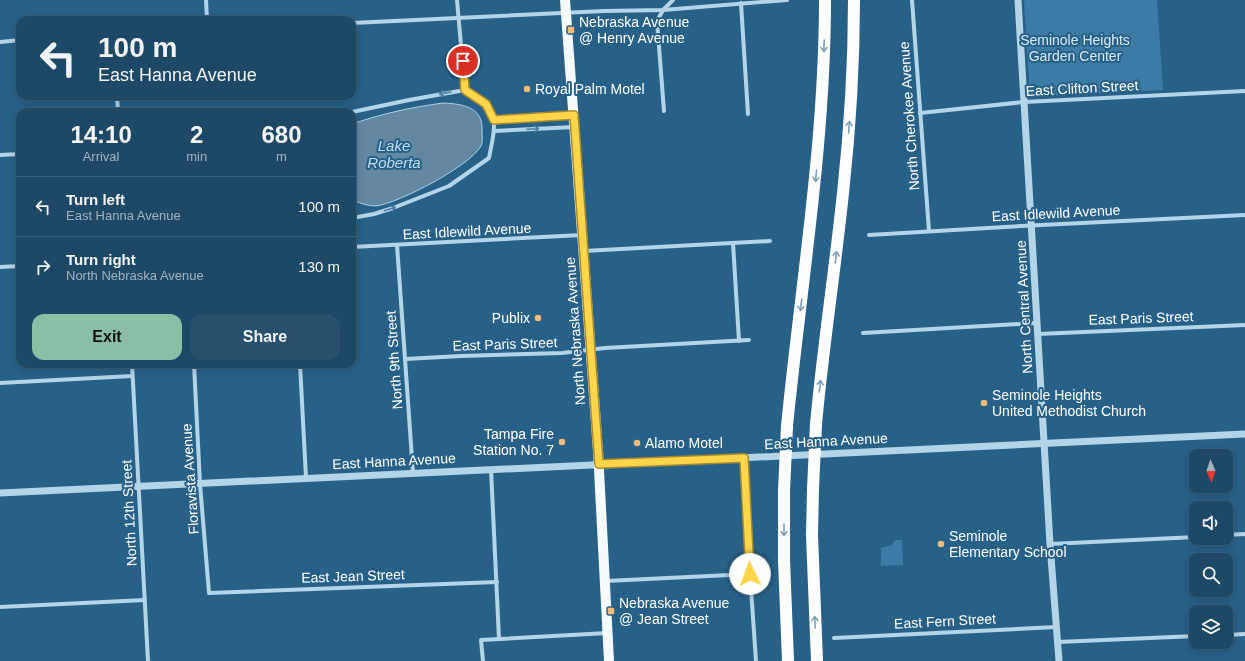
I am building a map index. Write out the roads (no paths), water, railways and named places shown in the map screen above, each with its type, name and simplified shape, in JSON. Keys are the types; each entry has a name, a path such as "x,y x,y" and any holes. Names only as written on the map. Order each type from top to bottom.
{"highway":[{"path":"788,661 784,560 784,491 787,426 796,339 815,192 822,107 825,0"},
{"path":"817,661 812,535 816,424 847,152 854,0"}],"main road":[{"name":"North Nebraska Avenue","path":"565,0 599,464 609,661"}],"street":[{"path":"206,0 207,16"},
{"path":"458,0 465,90"},
{"path":"664,111 657,21 663,10 673,0"},
{"path":"356,23 663,10 787,0"},
{"name":"North Cherokee Avenue","path":"912,0 929,231"},
{"name":"North Central Avenue","path":"1018,0 1050,544 1059,661"},
{"path":"741,3 748,114"},
{"path":"0,42 16,40"},
{"path":"356,111 465,90 486,104 494,120 494,131 489,158 449,186 393,208 374,214 356,217"},
{"name":"East Clifton Street","path":"920,112 1024,102 1245,91"},
{"path":"494,120 574,115"},
{"path":"494,131 575,127"},
{"path":"0,155 16,154"},
{"name":"East Idlewild Avenue","path":"869,235 1032,225 1245,215"},
{"name":"East Idlewild Avenue","path":"356,247 582,235"},
{"path":"583,251 770,240"},
{"path":"734,243 739,341"},
{"name":"North 9th Street","path":"397,245 413,473"},
{"path":"0,267 16,266"},
{"path":"863,333 1038,323"},
{"name":"East Paris Street","path":"1038,334 1245,325"},
{"name":"East Paris Street","path":"405,360 461,356 562,353 605,348 749,340"},
{"name":"North 12th Street","path":"132,368 148,661"},
{"name":"Floravista Avenue","path":"194,368 200,484 209,593"},
{"path":"300,368 306,478"},
{"path":"0,383 132,376"},
{"name":"East Hanna Avenue","path":"0,493 1245,434"},
{"path":"744,458 756,661"},
{"path":"491,469 499,639"},
{"path":"1233,535 1245,534"},
{"path":"1050,544 1189,537"},
{"path":"605,582 750,574"},
{"name":"East Jean Street","path":"209,593 497,582"},
{"path":"0,608 145,600"},
{"name":"East Fern Street","path":"834,638 1056,627"},
{"path":"483,661 481,640 608,633"},
{"path":"1233,635 1245,634"},
{"path":"1058,642 1189,636"}],"water":[{"name":"Lake Roberta","path":"443,103 457,104 475,111 481,122 481,146 474,154 449,173 401,198 376,206 356,201 356,123 397,111"}],"place":[{"name":"Nebraska Avenue @ Henry Avenue","path":"571,30"},
{"name":"Royal Palm Motel","path":"527,89"},
{"name":"Publix","path":"538,318"},
{"name":"Seminole Heights United Methodist Church","path":"984,403"},
{"name":"Tampa Fire Station No. 7","path":"562,442"},
{"name":"Alamo Motel","path":"637,443"},
{"name":"Seminole Elementary School","path":"941,544"},
{"name":"Nebraska Avenue @ Jean Street","path":"611,611"}],"park label":[{"name":"Seminole Heights Garden Center","path":"1075,48"}]}
